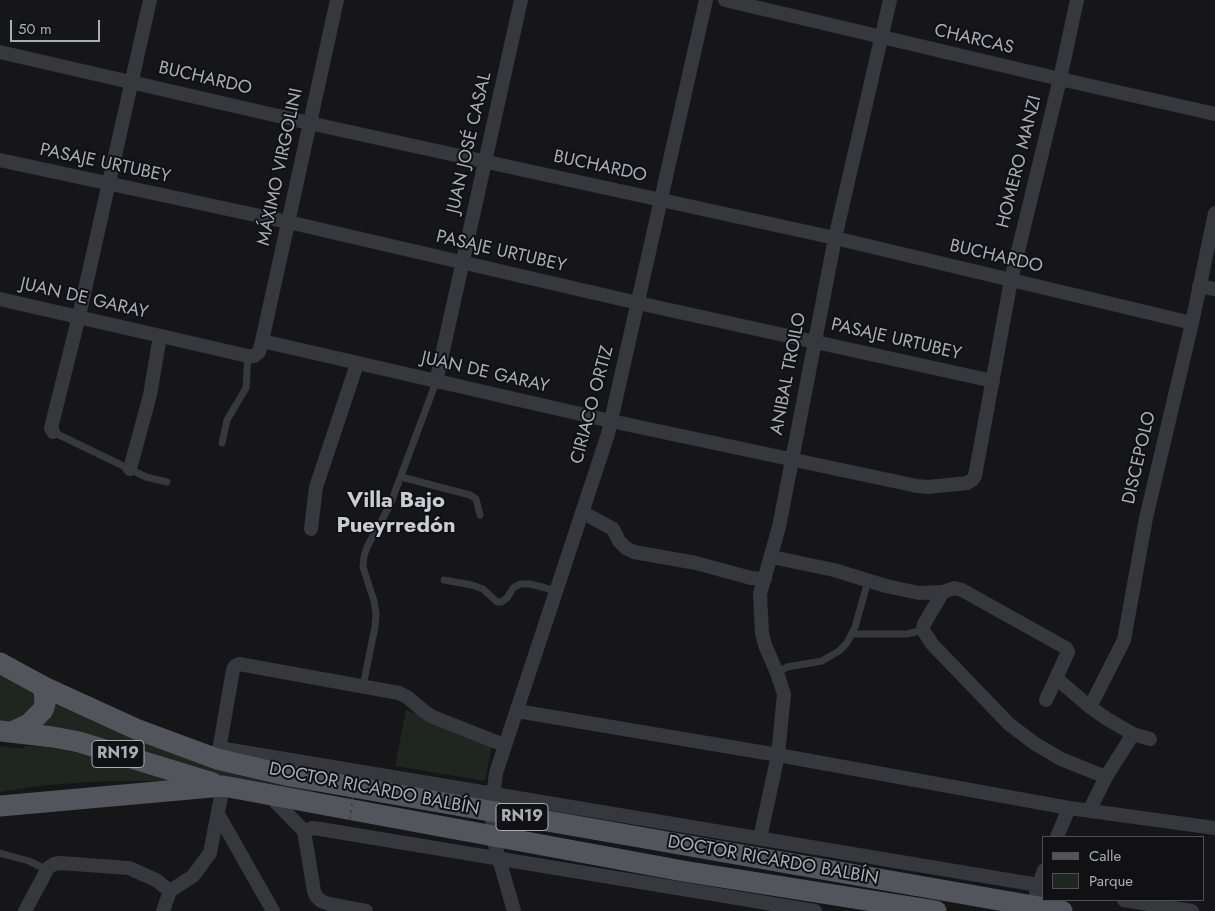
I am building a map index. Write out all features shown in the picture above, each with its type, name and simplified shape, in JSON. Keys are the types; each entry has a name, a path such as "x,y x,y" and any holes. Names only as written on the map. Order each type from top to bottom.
{"main road":[{"name":"DOCTOR RICARDO BALBÍN","path":"0,663 44,687 136,729 290,776 493,804 1062,911"},
{"path":"6,732 29,724 42,710 45,704 44,687"},
{"name":"RN19","path":"6,732 79,742 223,786"},
{"name":"DOCTOR RICARDO BALBÍN","path":"0,806 223,786 683,870 936,911"},
{"path":"865,911 913,907"}],"street":[{"path":"53,432 51,428 79,316 150,0"},
{"name":"MÁXIMO VIRGOLINI","path":"262,342 337,0"},
{"name":"JUAN JOSÉ CASAL","path":"436,382 521,0"},
{"name":"CIRIACO ORTIZ","path":"514,911 492,836 491,824 496,773 608,434 706,0"},
{"name":"CHARCAS","path":"725,0 1215,114"},
{"name":"ANIBAL TROILO","path":"760,838 778,755 784,694 777,672 764,645 760,594 772,557 783,510 791,459 836,238 890,0"},
{"name":"HOMERO MANZI","path":"972,480 975,476 1011,280 1060,79 1077,0"},
{"name":"BUCHARDO","path":"0,52 309,123 836,238 1192,323"},
{"name":"PASAJE URTUBEY","path":"0,160 288,222 638,303 993,381"},
{"name":"DISCEPOLO","path":"1090,707 1124,640 1146,518 1192,323 1215,213"},
{"path":"1199,286 1215,289"},
{"name":"JUAN DE GARAY","path":"0,298 248,356"},
{"path":"130,469 150,395 160,336"},
{"path":"248,356 254,356 259,352 262,342"},
{"name":"JUAN DE GARAY","path":"262,342 611,421 917,486 928,487 967,483 972,480"},
{"path":"311,529 316,487 356,364"},
{"path":"582,512 613,529 619,542 634,552 704,565 751,578 765,579"},
{"path":"772,557 834,570 868,581 919,593 943,592 954,588 962,590 1066,648 1068,652 1046,700"},
{"path":"943,592 924,624 923,630 932,644 1009,724 1034,744 1106,777"},
{"path":"218,753 233,670 239,664 399,693 433,717 504,745"},
{"path":"1056,678 1090,707 1133,734 1150,739"},
{"path":"517,711 778,755 1069,808 1215,828"},
{"path":"1089,811 1106,777 1133,734"},
{"path":"163,911 170,891 193,876 210,853 223,786"},
{"path":"269,794 304,831 316,896 321,901 329,904 366,911"},
{"path":"493,804 760,838 1041,886 1033,906"},
{"path":"1057,836 1069,808"},
{"path":"218,814 272,911"},
{"path":"304,831 312,828 320,829 498,859 738,905 815,911"},
{"path":"25,911 47,870 54,864 60,863 130,868 156,880 170,891"},
{"path":"1130,901 1192,911"}],"lane":[{"path":"222,443 227,420 246,388 248,356"},
{"path":"363,686 376,614 374,601 363,567 364,556 390,505 436,382"},
{"path":"53,432 146,477 167,482"},
{"path":"401,477 470,495 476,499 480,515"},
{"path":"444,580 483,589 496,602 501,602 507,598 513,588 520,584 530,584 557,591"},
{"path":"777,672 787,666 822,661 848,643 868,581"},
{"path":"852,634 907,634 923,630"},
{"path":"0,853 29,861 47,870"}],"path":[{"path":"350,819 355,777"}],"green space":[{"path":"0,675 40,696 38,712 0,727"},
{"path":"49,702 95,721 248,776 320,793 254,790 34,728"},
{"path":"406,710 492,743 485,781 395,766"},
{"path":"0,746 24,749 24,746 46,747 90,755 196,786 162,781 107,781 45,785 0,792"}],"district":[{"name":"Villa Bajo Pueyrredón","path":"396,514"}]}
